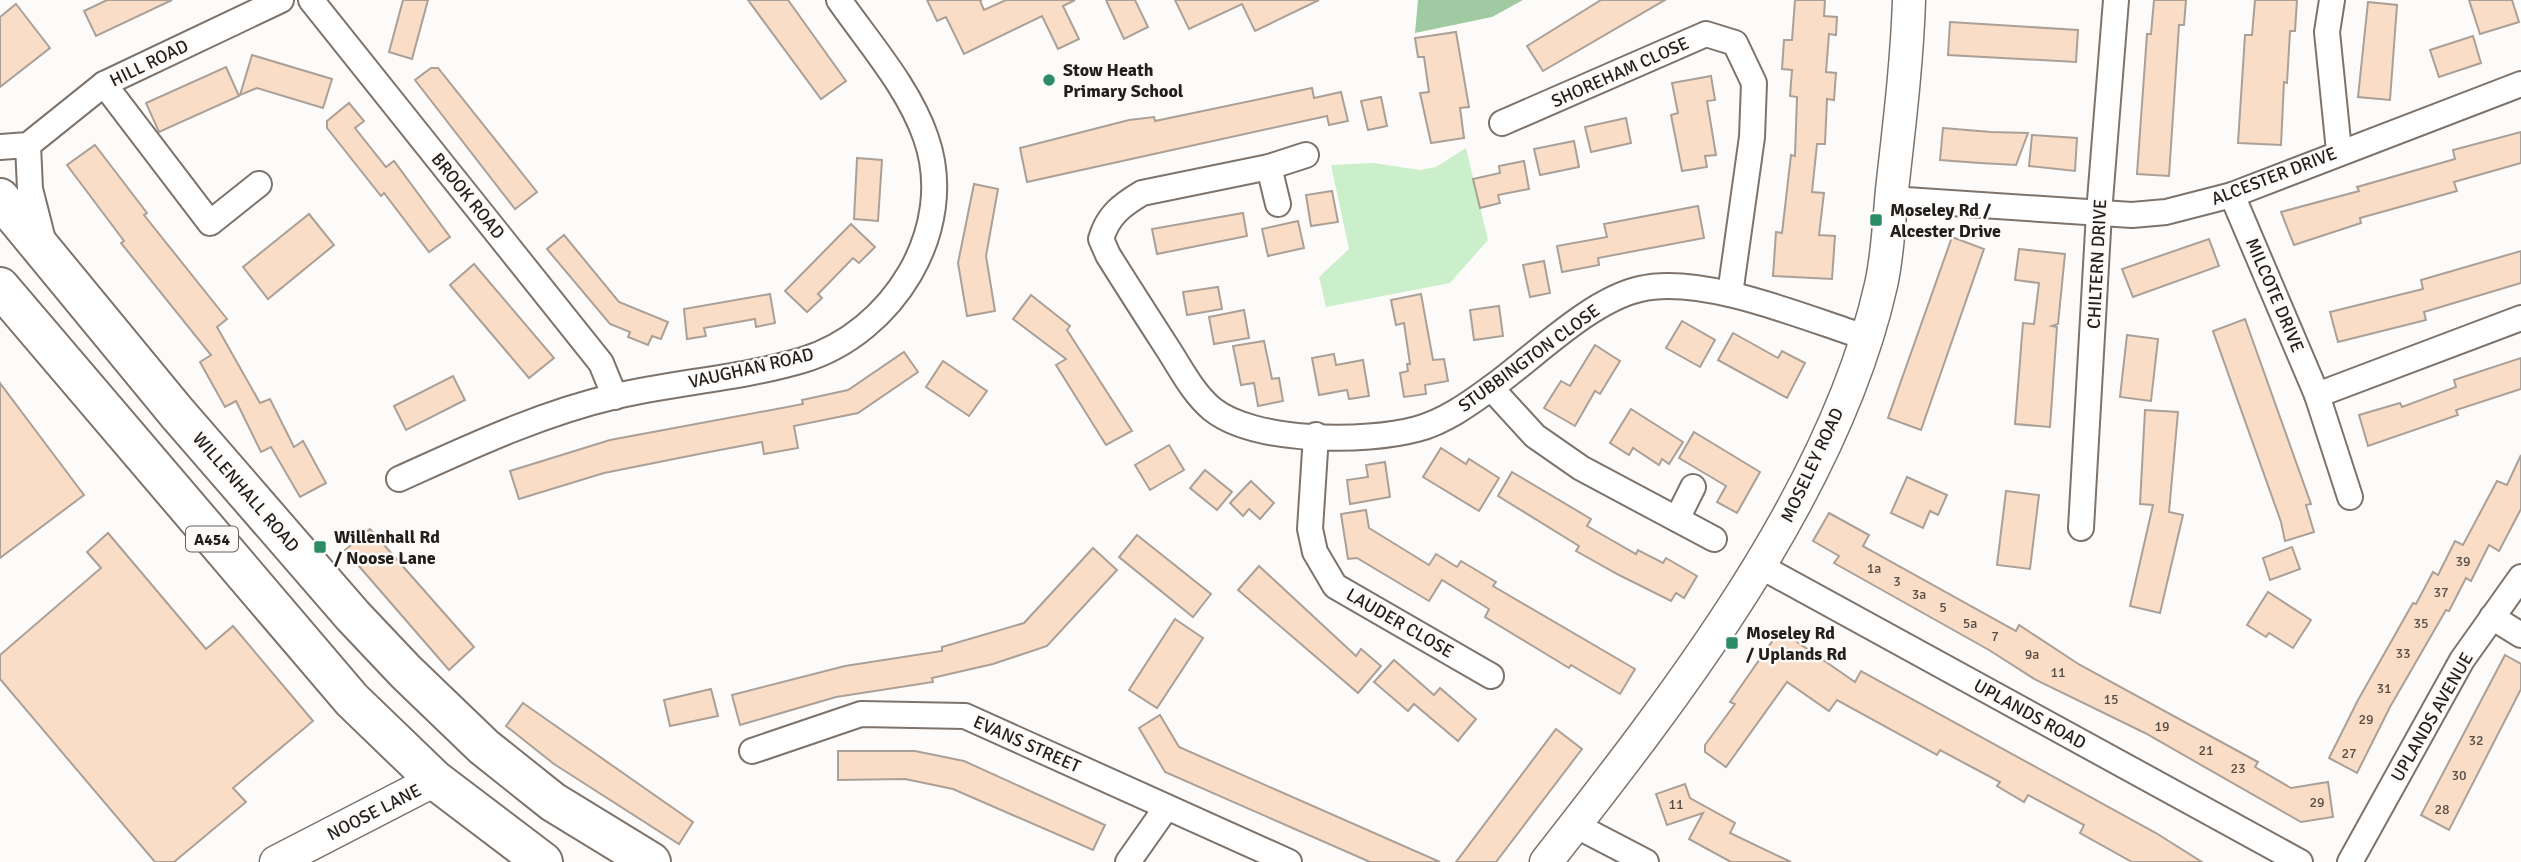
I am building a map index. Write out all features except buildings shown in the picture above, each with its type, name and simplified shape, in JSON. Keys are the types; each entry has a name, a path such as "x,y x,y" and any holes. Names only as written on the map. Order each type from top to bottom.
{"highway":[{"name":"WILLENHALL ROAD","path":"0,198 177,413 353,616 407,672 484,747 553,802 651,862"},
{"name":"A454","path":"0,287 153,471 352,700 435,780 543,862"}],"street":[{"name":"HILL ROAD","path":"28,145 104,84 281,0"},
{"name":"BROOK ROAD","path":"312,0 601,363 615,397"},
{"name":"VAUGHAN ROAD","path":"399,479 509,428 615,397 804,360 828,349 882,313 908,278 924,240 933,208 927,140 913,107 839,0"},
{"name":"MOSELEY ROAD","path":"1546,862 1760,566 1822,449 1865,337 1881,285 1909,0"},
{"name":"CHILTERN DRIVE","path":"2081,528 2099,213 2116,0"},
{"path":"2332,0 2328,32 2339,151"},
{"name":"SHOREHAM CLOSE","path":"1502,123 1706,34 1735,43 1754,83 1752,138 1730,295"},
{"path":"104,84 210,223 259,184"},
{"name":"ALCESTER DRIVE","path":"1891,199 2099,213 2166,212 2232,195 2339,151 2521,84"},
{"path":"0,147 28,145 30,189 46,251"},
{"name":"STUBBINGTON CLOSE","path":"1306,155 1269,167 1142,193 1124,203 1109,219 1101,239 1108,256 1185,377 1211,408 1260,432 1381,437 1419,429 1446,418 1491,388 1600,305 1615,297 1659,286 1730,295 1865,337"},
{"path":"1269,167 1278,204"},
{"name":"MILCOTE DRIVE","path":"2232,195 2317,395 2350,497"},
{"path":"2317,395 2521,318"},
{"path":"1491,388 1535,436 1581,468 1714,539"},
{"name":"LAUDER CLOSE","path":"1316,435 1310,529 1315,552 1335,586 1491,676"},
{"path":"1677,519 1693,487"},
{"name":"UPLANDS ROAD","path":"1760,566 2300,862"},
{"name":"UPLANDS AVENUE","path":"2350,862 2462,660 2521,577"},
{"path":"2492,617 2521,635"},
{"name":"EVANS STREET","path":"752,751 860,715 965,716 1289,862"},
{"name":"NOOSE LANE","path":"276,862 435,780"},
{"path":"1128,862 1166,808"},
{"path":"1575,825 1646,862"}],"green space":[{"path":"1418,0 1523,0 1492,17 1415,33"},
{"path":"1466,148 1488,240 1450,283 1326,307 1319,277 1349,249 1331,165 1373,163 1420,170 1436,167"}],"place":[{"name":"Stow Heath Primary School","path":"1049,80"},
{"name":"Moseley Rd / Alcester Drive","path":"1876,220"},
{"name":"Willenhall Rd / Noose Lane","path":"320,547"},
{"name":"Moseley Rd / Uplands Rd","path":"1732,643"}]}
